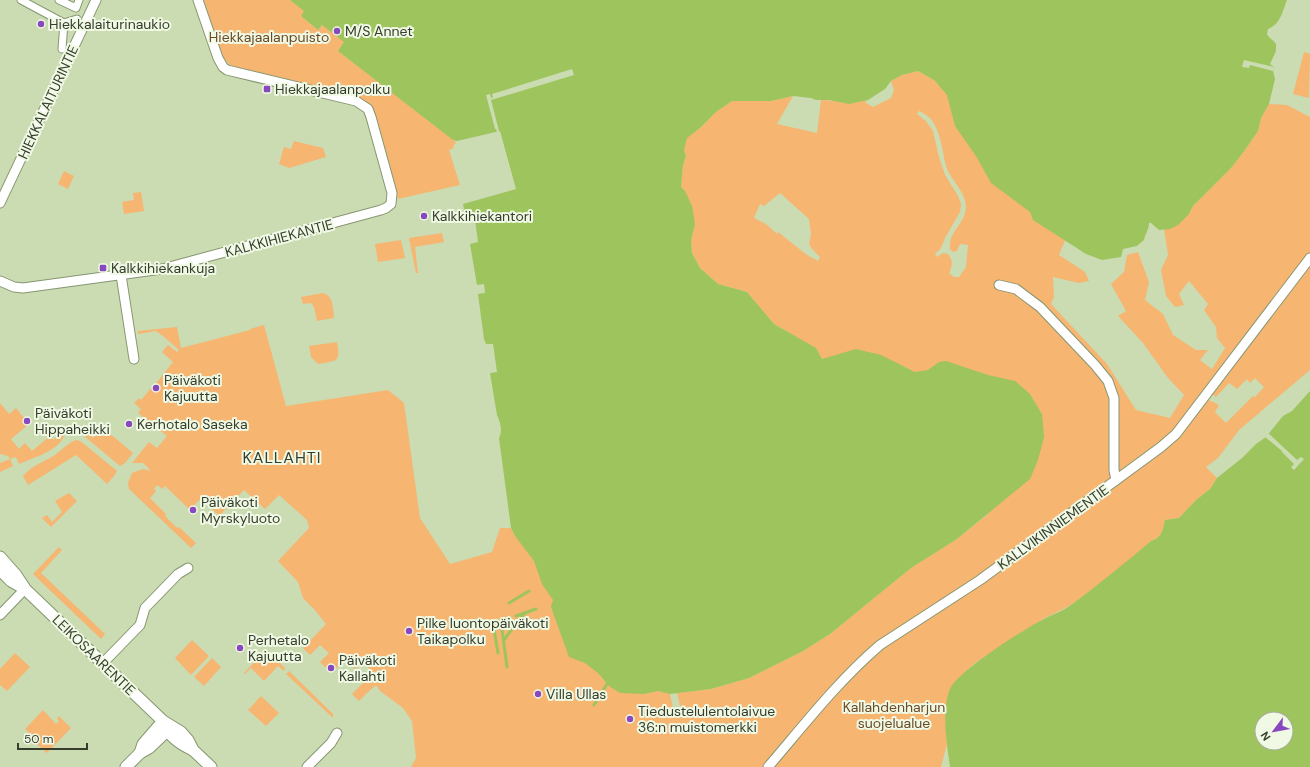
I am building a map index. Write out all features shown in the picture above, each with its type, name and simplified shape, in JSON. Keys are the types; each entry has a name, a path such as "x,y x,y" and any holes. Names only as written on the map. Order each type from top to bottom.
{"street":[{"path":"21,0 64,23 77,19"},
{"path":"59,0 76,8 79,0"},
{"name":"HIEKKALAITURINTIE","path":"0,203 96,0"},
{"name":"KALKKIHIEKANTIE","path":"0,281 14,287 23,288 162,269 381,210 391,204 392,193 374,125 368,109 356,101 227,70 223,67 218,58 198,0"},
{"path":"62,48 64,23"},
{"name":"KALLVIKINNIEMENTIE","path":"768,767 833,690 866,656 880,645 980,580 1161,447 1180,431 1310,258"},
{"path":"121,275 134,359"},
{"path":"999,285 1016,289 1040,308 1095,365 1108,381 1114,398 1114,470 1116,480"},
{"name":"LEIKOSAARENTIE","path":"0,557 16,575 25,589"},
{"path":"103,663 140,625 145,608 178,574 188,568"},
{"name":"LEIKOSAARENTIE","path":"0,570 11,581 25,589 103,663 165,726 185,736 193,750 211,767"},
{"path":"0,615 25,589"},
{"path":"126,767 140,753 143,744 165,726"},
{"path":"307,767 332,743 337,733"}],"green space":[{"name":"Hiekkajaalanpuisto","path":"204,0 290,0 305,11 301,16 318,30 322,25 345,42 338,51 455,141 456,143 453,146 454,148 449,150 460,185 398,199 376,116 369,104 357,96 231,66 223,58"},
{"path":"1304,52 1310,54 1309,98 1293,94"},
{"name":"Kallahdenharjun suojelualue","path":"918,71 934,80 937,84 951,88 1066,238 1059,255 1085,272 1089,281 1079,283 1053,277 1054,297 1051,304 1107,364 1136,410 1170,418 1184,395 1168,378 1143,343 1118,316 1126,311 1111,284 1124,272 1127,255 1138,252 1149,282 1145,300 1163,314 1173,335 1196,350 1208,350 1200,360 1212,369 1225,348 1217,338 1216,327 1204,310 1208,304 1189,281 1179,294 1184,305 1175,307 1166,296 1161,270 1168,255 1164,229 1170,229 1189,214 1193,206 1231,168 1258,131 1261,118 1269,104 1287,105 1310,117 1310,370 1239,430 1218,458 1206,467 1217,478 1210,489 1196,500 1179,518 1165,520 1164,527 1158,538 1151,541 1113,574 1071,605 1043,619 975,663 964,673 946,731 947,744 941,767 411,767 416,758 412,721 403,708 380,691 376,685 359,701 352,694 373,673 363,662 355,669 345,660 331,673 320,662 329,653 320,645 310,655 303,648 326,624 303,598 298,582 278,561 309,528 307,520 279,495 265,509 244,490 219,516 208,505 210,503 206,499 202,503 199,500 190,510 165,486 162,489 157,485 154,489 156,491 150,498 177,528 179,527 196,543 191,548 129,489 128,483 132,473 143,469 151,471 143,463 132,463 149,442 157,448 167,436 138,413 141,409 134,403 139,398 141,400 173,362 162,352 168,345 177,352 179,350 156,331 138,334 138,331 177,327 181,348 264,325 286,406 388,390 404,403 420,518 450,564 492,552 500,528 511,528 515,536 526,544 553,600 602,678 609,686 666,688 670,694 673,708 681,710 677,693 711,689 749,678 803,651 830,634 911,568 957,539 988,514 1042,414 1030,394 915,372 903,366 822,359 790,333 774,324 747,292 718,284 700,268 692,253 691,241 695,224 685,191 681,187 683,165 686,157 684,150 686,138 700,128 716,112 732,101 771,101 793,96 777,124 817,133 821,100 853,103 865,100 866,103 873,107 891,98 894,90 891,81 902,75","holes":["919,111 925,114 936,127 947,169 965,201 965,213 953,234 950,243 950,249 953,252 957,251 960,244 968,245 966,267 959,277 954,277 949,273 952,263 948,254 943,253 937,257 935,254 941,248 960,212 961,204 958,196 945,175 933,131 926,121 917,114","780,193 809,219 811,234 809,244 820,257 818,261 807,255 778,232 777,234 766,224 754,218 760,204 764,206","1255,378 1264,387 1226,423 1215,412 1219,405 1207,399 1211,393 1216,397 1229,383 1237,389 1247,379 1250,383"]},
{"path":"294,141 323,148 326,157 289,168 279,164 284,147 291,149"},
{"path":"64,171 74,176 68,189 58,184"},
{"path":"141,192 144,211 124,214 122,202 134,200 133,193"},
{"path":"442,233 444,242 415,247 418,273 416,273 409,238"},
{"path":"401,240 405,258 378,262 375,244"},
{"path":"323,293 331,300 334,318 317,321 314,307 311,303 303,304 301,297"},
{"path":"337,342 338,357 333,361 318,364 311,357 309,346"},
{"path":"0,403 9,414 16,408 29,424 11,439 19,449 25,443 32,451 50,436 53,440 62,432 65,434 62,440 58,445 46,453 19,464 16,457 10,459 8,456 0,454"},
{"path":"102,427 133,453 125,463 120,466 83,435 86,431 93,438"},
{"path":"76,440 84,444 117,471 107,484 76,455 28,485 23,476 27,472"},
{"path":"10,459 13,466 0,472 0,463"},
{"path":"69,493 77,501 51,527 42,518 47,515 52,522 62,512 55,501"},
{"path":"59,547 62,550 41,573 105,634 101,639 33,574"},
{"path":"192,640 209,656 191,675 175,658"},
{"path":"265,651 269,652 285,668 284,671 278,666 264,681 251,668 245,674 244,673"},
{"path":"15,653 30,667 7,691 0,685 0,669"},
{"path":"212,658 221,667 204,686 194,677"},
{"path":"289,671 333,714 333,718 286,674"},
{"path":"261,696 279,713 266,726 248,710"},
{"path":"43,710 56,724 59,721 57,719 59,716 71,728 47,753 37,744 39,742 25,729"}],"shaded area":[{"path":"290,0 1287,0 1278,21 1268,29 1268,36 1276,44 1276,51 1270,64 1274,67 1273,71 1275,79 1269,104 1261,118 1258,131 1231,168 1193,206 1189,214 1178,225 1170,229 1159,230 1149,223 1144,240 1137,246 1123,249 1121,257 1102,260 1086,254 1033,220 1030,212 991,183 976,156 955,126 947,95 934,80 918,71 902,75 891,81 885,89 868,100 849,104 793,96 771,101 732,101 716,112 700,128 687,138 684,150 686,156 683,165 681,187 685,191 692,206 695,224 691,241 692,253 700,268 718,284 747,292 774,324 816,348 822,359 856,349 881,355 915,372 928,370 939,362 946,361 988,375 1015,381 1030,394 1042,414 1044,437 1038,460 1030,479 957,539 911,568 830,634 803,651 749,678 711,689 670,694 658,691 644,694 620,693 609,686 598,673 585,663 569,657 551,607 553,600 542,584 534,561 515,536 511,528 499,438 501,426 497,415 490,373 497,372 493,344 486,344 484,339 478,294 485,293 484,284 477,285 470,244 478,242 474,212 465,213 463,204 516,189 500,131 457,141 453,140 338,51 344,42 322,25 318,30 301,16 304,11"},
{"path":"1310,391 1310,767 950,767 945,717 947,698 950,689 956,681 992,651 1047,617 1071,605 1151,541 1158,538 1164,527 1165,520 1179,518 1196,500 1210,489 1217,478 1266,437 1283,416 1292,411"}],"pier":[{"path":"1244,60 1274,67 1273,71 1250,65 1249,68 1242,67"},
{"path":"572,69 574,75 491,100 499,131 497,132 486,95 490,94 491,98 493,97 492,94"},
{"path":"1267,432 1297,460 1301,457 1304,459 1294,470 1291,467 1294,464 1282,451 1264,436"}],"waterway":[{"path":"509,603 529,591"},
{"path":"516,616 536,609"},
{"path":"518,621 525,613"},
{"path":"498,653 493,623 510,618"},
{"path":"501,622 507,667"},
{"path":"504,640 515,625"},
{"path":"594,705 607,684"}],"place":[{"name":"Hiekkalaiturinaukio","path":"41,24"},
{"name":"M/S Annet","path":"337,31"},
{"name":"Hiekkajaalanpolku","path":"267,89"},
{"name":"Kalkkihiekantori","path":"424,216"},
{"name":"Kalkkihiekankuja","path":"103,268"},
{"name":"Päiväkoti Kajuutta","path":"156,388"},
{"name":"Päiväkoti Hippaheikki","path":"27,421"},
{"name":"Kerhotalo Saseka","path":"129,424"},
{"name":"Päiväkoti Myrskyluoto","path":"193,510"},
{"name":"Pilke luontopäiväkoti Taikapolku","path":"409,631"},
{"name":"Perhetalo Kajuutta","path":"240,648"},
{"name":"Päiväkoti Kallahti","path":"331,668"},
{"name":"Villa Ullas","path":"538,694"},
{"name":"Tiedustelulentolaivue 36:n muistomerkki","path":"630,719"}],"district":[{"name":"KALLAHTI","path":"282,457"}]}
